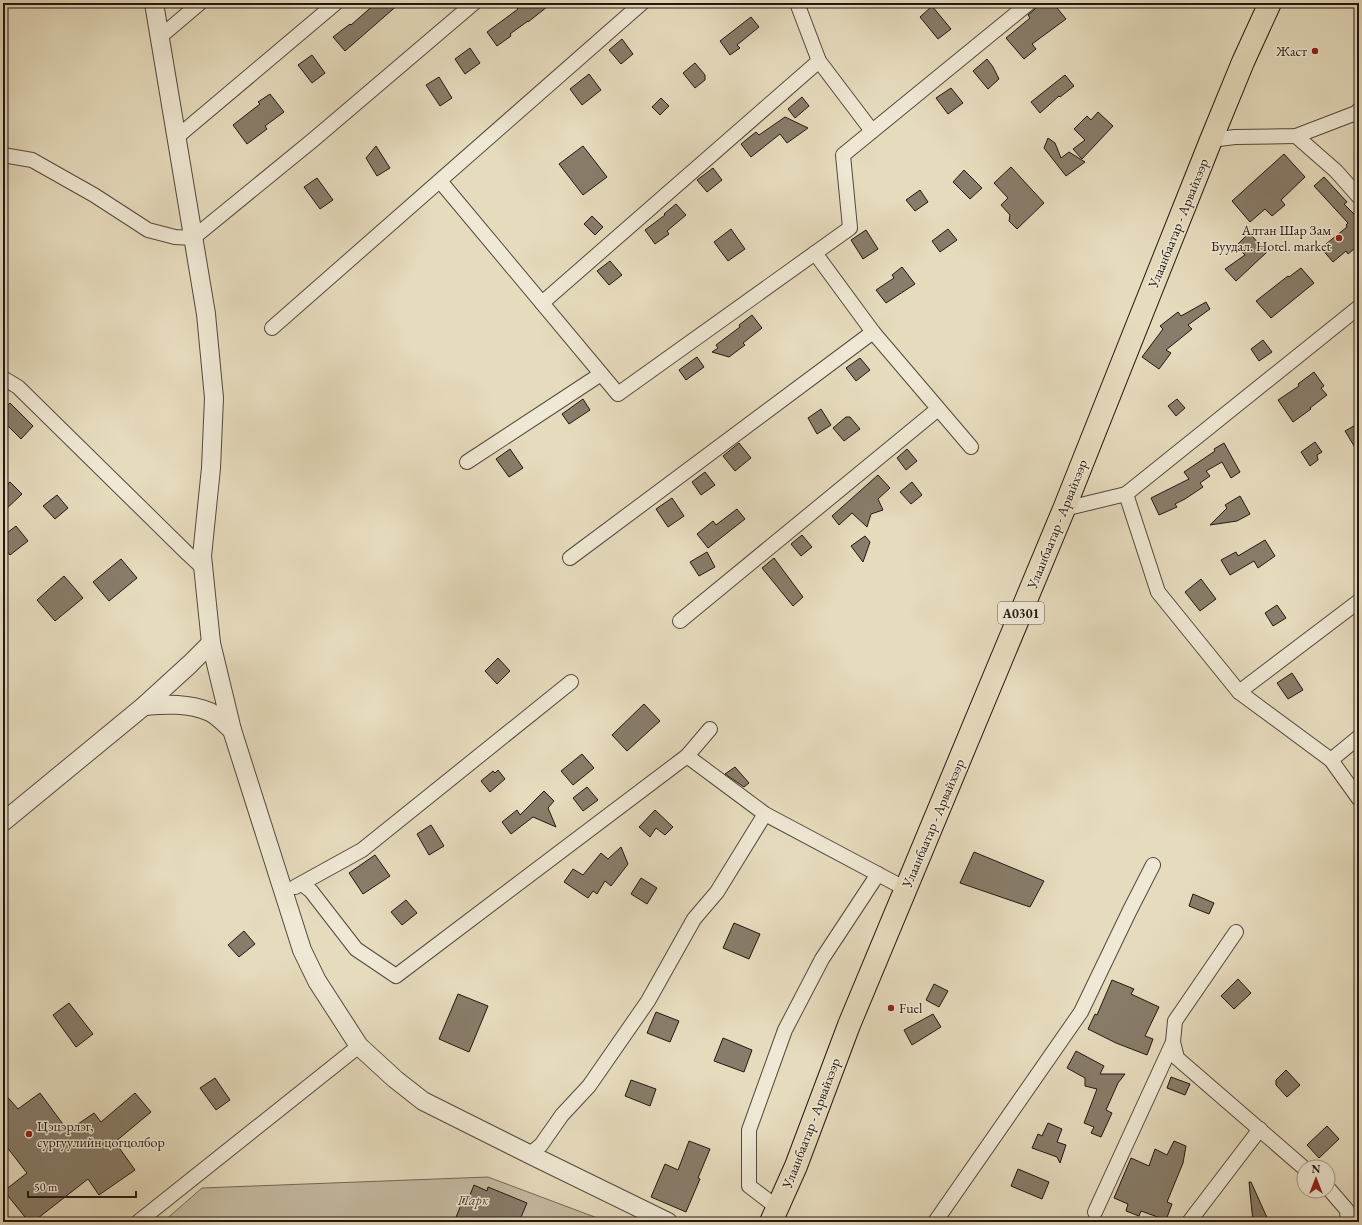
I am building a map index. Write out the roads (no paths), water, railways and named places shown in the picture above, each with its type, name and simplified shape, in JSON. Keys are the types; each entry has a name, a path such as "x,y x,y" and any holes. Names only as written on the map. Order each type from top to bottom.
{"highway":[{"name":"Улаанбаатар - Арвайхээр","path":"775,1215 796,1166 849,1025 1064,508 1243,62 1270,3"}],"street":[{"path":"154,3 206,314 214,398 211,468 202,556 211,643 232,730 302,950 317,981 359,1046 423,1101 529,1155 668,1222"},
{"path":"160,37 200,3"},
{"path":"177,137 336,3"},
{"path":"3,155 32,160 94,194 148,230 175,237 193,238 313,140 474,3"},
{"path":"272,328 642,3"},
{"path":"797,3 819,61 872,131"},
{"path":"440,181 618,394 850,228 844,154 1029,3"},
{"path":"542,303 819,61"},
{"path":"1211,140 1235,137 1296,136 1356,113 1359,110"},
{"path":"1296,136 1336,171 1359,197"},
{"path":"815,253 873,332 971,447"},
{"path":"1064,508 1126,494 1359,307"},
{"path":"570,558 873,332"},
{"path":"467,462 601,374"},
{"path":"3,378 18,387 204,568"},
{"path":"680,621 938,410"},
{"path":"1126,494 1158,592 1239,692 1331,760 1359,799"},
{"path":"1239,692 1359,602"},
{"path":"3,822 144,706 211,643"},
{"path":"284,893 362,850 571,682"},
{"path":"144,706 169,704 190,706 211,713 232,730"},
{"path":"302,884 311,891 356,949 396,976 687,756 710,729"},
{"path":"1331,760 1359,737"},
{"path":"687,756 765,814 906,889"},
{"path":"529,1155 541,1145 562,1115 589,1086 648,1000 694,919 717,892 765,814"},
{"path":"935,1222 1081,1012 1153,865"},
{"path":"775,1215 749,1186 749,1130 785,1030 822,959 878,874"},
{"path":"1236,932 1174,1021 1173,1042 1177,1058 1296,1161"},
{"path":"1095,1212 1173,1042"},
{"path":"138,1222 359,1046"},
{"path":"1189,1222 1260,1129"},
{"path":"1336,1197 1347,1210 1348,1222"}],"place":[{"name":"Жаст","path":"1315,51"},
{"name":"Алтан Шар Зам Буудал. Hotel. market","path":"1339,238"},
{"name":"Fuel","path":"891,1008"},
{"name":"Цэцэрлэг, сургуулийн цогцолбор","path":"29,1134"}],"park label":[{"name":"Парк","path":"473,1200"}]}
